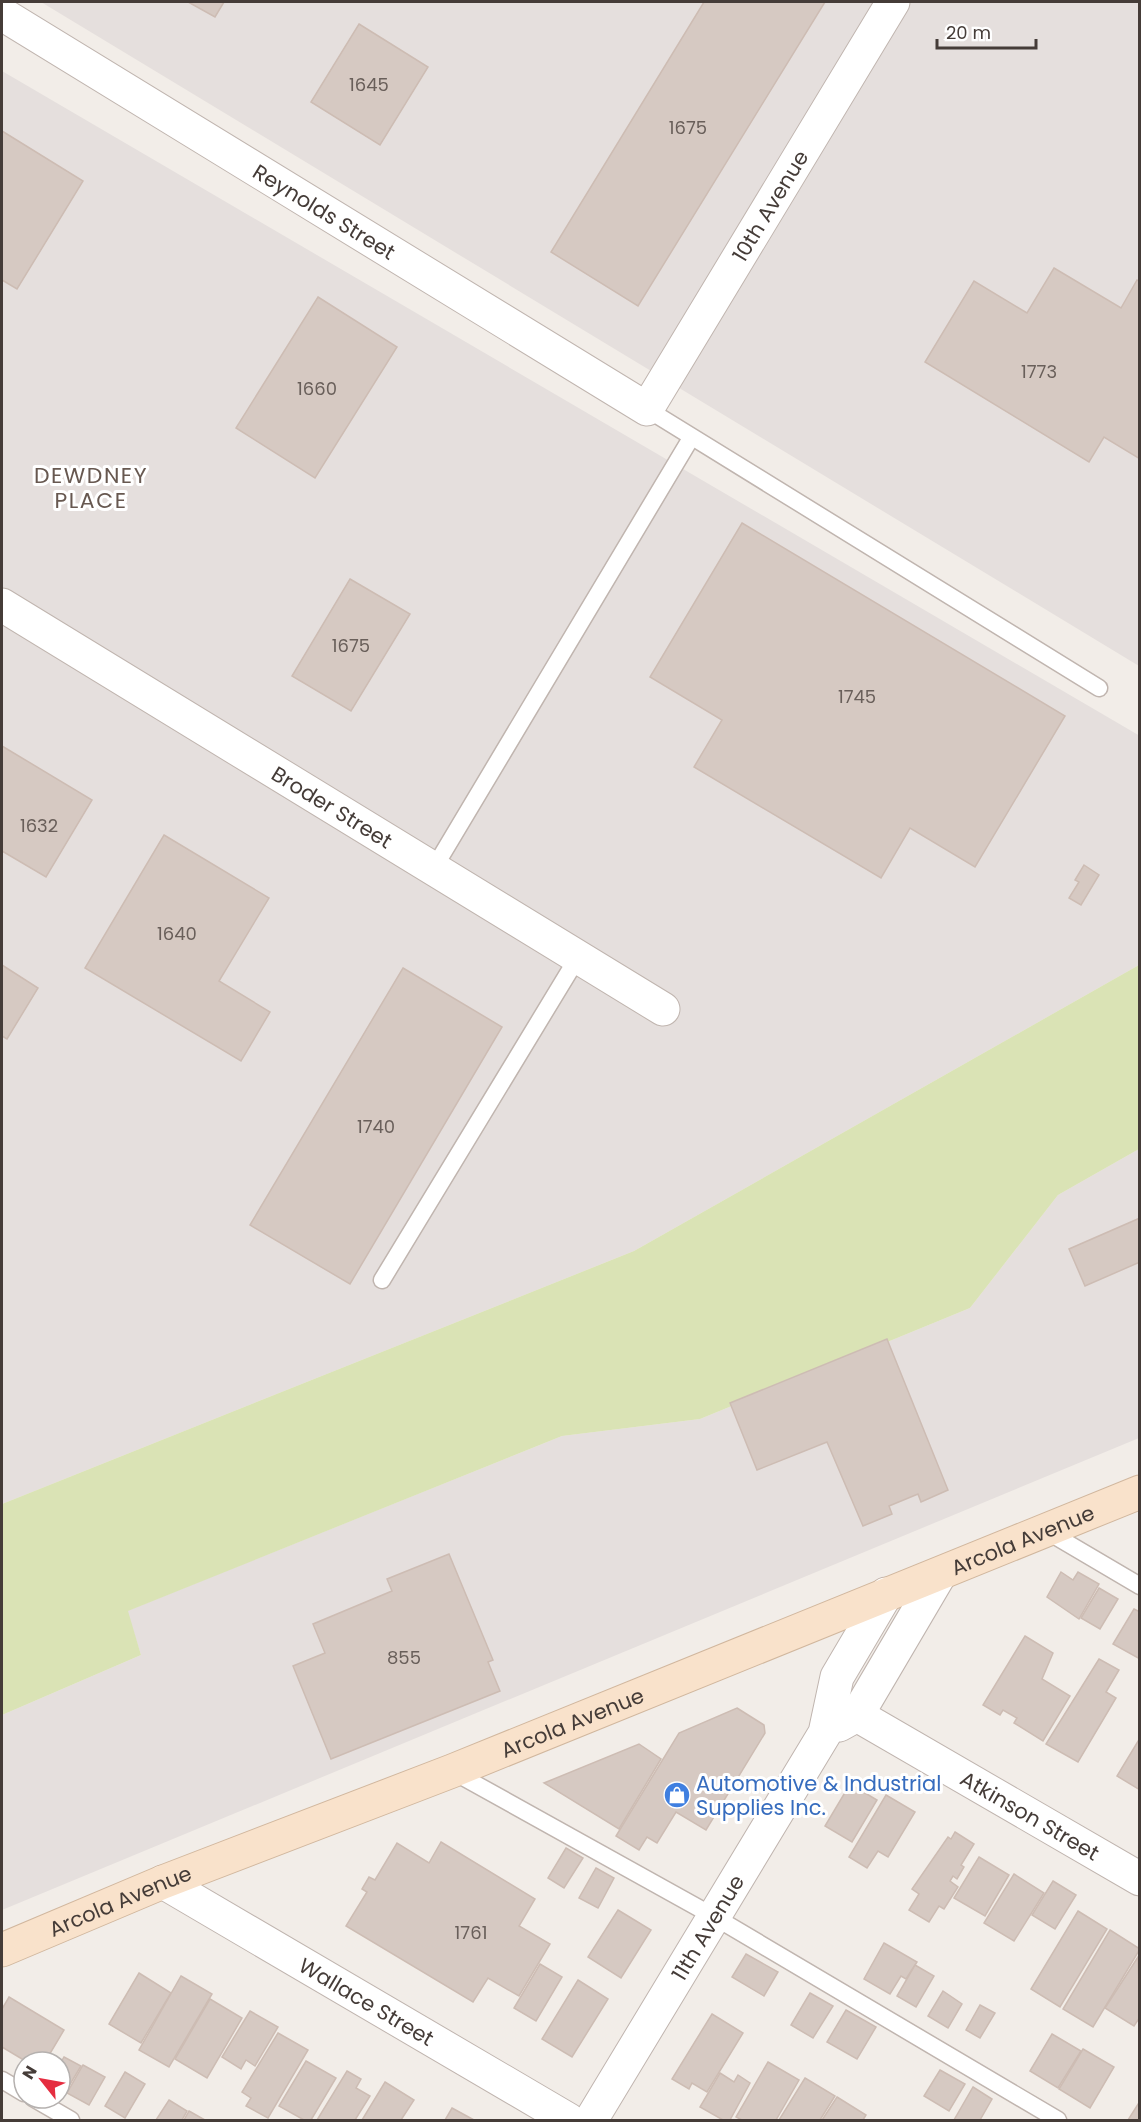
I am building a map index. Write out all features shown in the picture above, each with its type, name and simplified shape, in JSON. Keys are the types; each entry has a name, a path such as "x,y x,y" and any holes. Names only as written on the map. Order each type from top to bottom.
{"main road":[{"name":"Arcola Avenue","path":"2,1950 164,1882 452,1771 1140,1492"}],"street":[{"name":"10th Avenue","path":"647,409 893,2"},
{"name":"Reynolds Street","path":"2,14 647,409"},
{"name":"Broder Street","path":"2,605 663,1009"},
{"path":"857,1715 940,1574"},
{"name":"11th Avenue","path":"591,2121 825,1733 837,1677 886,1594"},
{"name":"11th Avenue","path":"825,1733 857,1715"},
{"name":"Atkinson Street","path":"857,1715 1140,1879"},
{"name":"Wallace Street","path":"164,1882 569,2121"}],"lane":[{"path":"647,409 1099,688"},
{"path":"434,868 691,438"},
{"path":"382,1280 578,957"},
{"path":"1045,1530 1140,1586"},
{"path":"452,1771 713,1916 1058,2121"},
{"path":"53,2110 71,2121"}],"shaded area":[{"path":"41,2 1139,2 1139,666"},
{"path":"2,71 1140,736 1139,965 634,1251 2,1504"},
{"path":"1139,1149 1139,1438 2,1910 2,1715 141,1655 127,1611 562,1436 700,1419 970,1308 1058,1195"}],"green space":[{"path":"1139,965 1139,1149 1058,1195 970,1308 700,1419 562,1436 128,1611 141,1655 2,1715 2,1504 634,1251"}],"building":[{"path":"188,2 224,2 215,17"},
{"path":"704,2 825,2 638,306 551,252"},
{"path":"359,24 428,67 380,145 311,102"},
{"path":"2,131 83,181 17,289 2,280"},
{"path":"1054,268 1121,308 1137,280 1140,282 1140,459 1104,437 1089,462 925,362 974,281 1027,313"},
{"path":"318,297 397,347 315,478 236,428"},
{"path":"742,523 1065,716 975,867 910,828 881,878 694,767 722,720 650,677"},
{"path":"350,579 410,614 351,711 292,676"},
{"path":"2,746 92,800 46,877 2,851"},
{"path":"164,835 269,898 219,981 270,1012 241,1061 85,968"},
{"path":"1084,865 1099,875 1081,905 1069,898 1079,882 1075,880"},
{"path":"2,965 38,988 7,1039 2,1036"},
{"path":"403,968 502,1027 350,1284 250,1225"},
{"path":"1140,1218 1140,1262 1085,1286 1069,1249"},
{"path":"887,1339 948,1490 921,1502 918,1494 889,1506 892,1514 863,1526 827,1442 757,1470 730,1403"},
{"path":"449,1554 493,1660 488,1662 500,1691 331,1759 293,1666 325,1653 313,1624 392,1591 387,1579"},
{"path":"1061,1572 1073,1580 1078,1572 1099,1584 1079,1619 1047,1597"},
{"path":"1099,1588 1118,1599 1100,1629 1081,1618"},
{"path":"1134,1609 1140,1612 1140,1659 1113,1644"},
{"path":"1025,1636 1053,1653 1042,1679 1070,1696 1043,1741 1014,1723 1017,1718 1003,1710 1000,1715 983,1705"},
{"path":"1099,1659 1119,1670 1106,1692 1116,1698 1078,1762 1046,1744"},
{"path":"737,1708 764,1725 765,1733 706,1830 676,1812 657,1843 647,1837 639,1850 616,1836 679,1733"},
{"path":"1140,1738 1140,1790 1117,1776"},
{"path":"639,1744 661,1759 619,1829 544,1783"},
{"path":"850,1784 877,1800 852,1842 825,1826"},
{"path":"886,1795 915,1812 888,1857 878,1851 867,1868 849,1857"},
{"path":"955,1832 974,1844 961,1865 964,1867 957,1879 953,1876 950,1881 958,1887 944,1909 939,1906 929,1922 909,1910 919,1894 912,1889 948,1837 951,1839"},
{"path":"441,1842 535,1899 519,1926 550,1944 519,1996 488,1978 473,2002 346,1926 367,1892 362,1889 369,1877 375,1880 397,1843 429,1863"},
{"path":"566,1848 583,1858 564,1888 548,1878"},
{"path":"979,1857 1009,1875 985,1916 954,1898"},
{"path":"596,1868 614,1878 598,1908 579,1898"},
{"path":"1014,1874 1044,1893 1014,1941 984,1923"},
{"path":"1053,1881 1076,1895 1055,1929 1032,1915"},
{"path":"618,1910 651,1930 621,1978 588,1957"},
{"path":"1078,1911 1107,1929 1060,2007 1031,1989"},
{"path":"1110,1930 1140,1949 1093,2027 1063,2009"},
{"path":"884,1943 917,1962 906,1979 901,1976 890,1994 864,1979"},
{"path":"746,1954 778,1972 764,1996 732,1977"},
{"path":"1138,1957 1140,2017 1134,2026 1105,2008"},
{"path":"540,1964 562,1977 536,2021 514,2008"},
{"path":"915,1965 934,1976 916,2007 897,1996"},
{"path":"139,1973 171,1993 141,2043 109,2024"},
{"path":"181,1976 212,1994 169,2067 139,2050"},
{"path":"578,1980 608,1999 572,2057 542,2039"},
{"path":"943,1991 962,2004 948,2028 928,2016"},
{"path":"810,1993 833,2006 813,2038 791,2025"},
{"path":"9,1997 64,2030 52,2050 12,2050 12,2053 2,2047 2,2009"},
{"path":"210,1999 242,2018 207,2078 175,2059"},
{"path":"980,2005 995,2013 980,2038 966,2030"},
{"path":"846,2010 876,2027 857,2059 827,2042"},
{"path":"250,2011 278,2027 255,2066 246,2060 241,2069 222,2057"},
{"path":"712,2014 743,2033 707,2092 692,2083 689,2089 672,2079"},
{"path":"278,2033 308,2050 268,2118 246,2106 251,2098 242,2092"},
{"path":"1052,2034 1081,2051 1058,2088 1030,2071"},
{"path":"1083,2049 1114,2067 1090,2108 1059,2089"},
{"path":"72,2061 81,2066 72,2081"},
{"path":"306,2061 336,2078 311,2120 304,2120 279,2106"},
{"path":"768,2062 799,2080 776,2120 742,2120 736,2117"},
{"path":"83,2065 105,2077 89,2105 72,2096 72,2084"},
{"path":"940,2070 965,2084 949,2111 924,2096"},
{"path":"347,2071 361,2079 356,2088 370,2096 355,2120 317,2120"},
{"path":"125,2072 145,2084 125,2118 105,2106"},
{"path":"720,2073 734,2082 738,2075 750,2083 730,2120 723,2120 700,2107"},
{"path":"805,2078 835,2096 820,2120 779,2120"},
{"path":"385,2082 414,2100 401,2120 362,2120"},
{"path":"973,2087 992,2099 980,2120 954,2120"},
{"path":"837,2097 866,2115 863,2120 822,2120"},
{"path":"169,2100 187,2111 182,2120 156,2120"},
{"path":"1140,2101 1140,2120 1128,2120"},
{"path":"452,2108 474,2120 445,2120"},
{"path":"189,2111 205,2120 184,2120"}],"place":[{"name":"Automotive & Industrial Supplies Inc.","path":"677,1795"}],"district":[{"name":"DEWDNEY PLACE","path":"91,488"}]}
